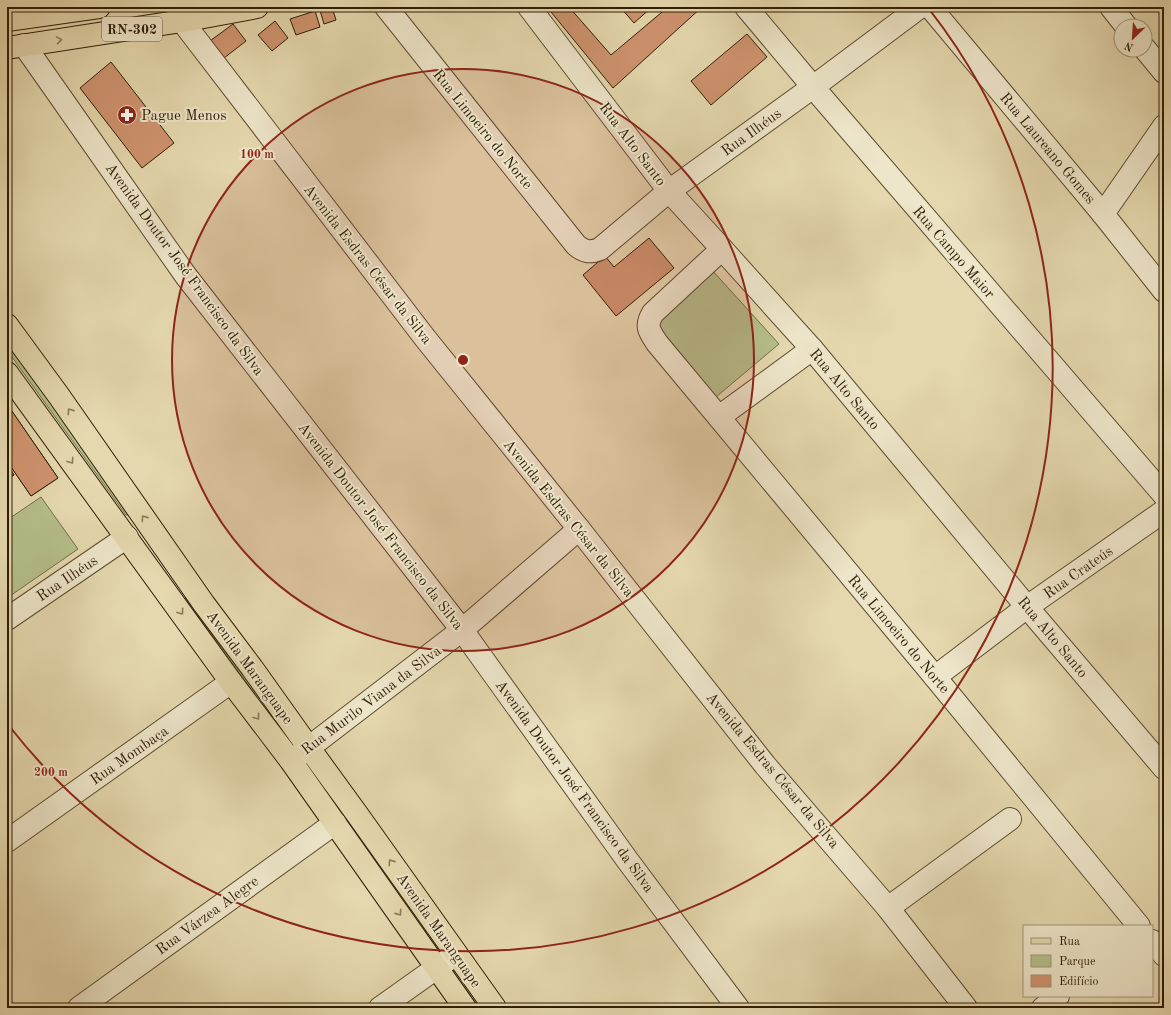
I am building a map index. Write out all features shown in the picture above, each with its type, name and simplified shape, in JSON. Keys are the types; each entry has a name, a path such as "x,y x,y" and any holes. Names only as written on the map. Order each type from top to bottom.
{"main road":[{"name":"RN-302","path":"7,20 99,7"},
{"name":"RN-302","path":"15,46 182,21 257,7"},
{"name":"Avenida Maranguape","path":"7,325 59,396 204,604 252,668 495,1008"},
{"name":"Avenida Maranguape","path":"7,373 231,682 291,761 465,1008"},
{"path":"127,537 135,535 143,538 182,589 193,598 204,604"}],"street":[{"name":"Rua Limoeiro do Norte","path":"386,7 576,245 582,250"},
{"name":"Rua Alto Santo","path":"529,7 669,191 812,349 1027,608 1164,768"},
{"name":"Rua Campo Maior","path":"746,7 1164,495"},
{"name":"Rua Ilhéus","path":"582,250 591,252 600,249 669,191 813,87 920,7"},
{"name":"Rua Laureano Gomes","path":"930,7 1103,214 1164,291"},
{"path":"1111,7 1120,18"},
{"name":"Avenida Esdras César da Silva","path":"182,21 425,338 579,529 765,765 888,908 966,1008"},
{"name":"Avenida Doutor José Francisco da Silva","path":"15,46 186,276 462,630 628,861 738,1008"},
{"path":"1153,58 1164,72"},
{"path":"1103,214 1164,126"},
{"name":"Rua Limoeiro do Norte","path":"722,249 653,313 648,323 648,327 657,343 935,677 1138,925"},
{"path":"719,416 812,349"},
{"name":"Rua Crateús","path":"935,677 1027,608 1164,510"},
{"name":"Rua Murilo Viana da Silva","path":"291,761 462,630 579,529"},
{"name":"Rua Ilhéus","path":"7,619 127,537"},
{"name":"Rua Mombaça","path":"7,842 231,682"},
{"path":"888,908 1010,819"},
{"name":"Rua Várzea Alegre","path":"79,1008 335,823"},
{"path":"1153,942 1164,955"},
{"path":"380,1008 456,954"},
{"path":"1043,1008 1057,997"}],"green space":[{"path":"711,269 779,344 716,397 653,320"},
{"path":"7,330 134,515 126,515 7,350"},
{"path":"41,497 78,549 7,598 7,520"},
{"path":"185,598 226,639 291,728 283,733"},
{"path":"314,766 442,942 433,947 308,770"},
{"path":"458,965 488,1008 476,1008 450,972"}],"building":[{"path":"319,7 332,7 336,20 324,24"},
{"path":"547,7 569,7 611,55 668,7 702,7 613,88"},
{"path":"620,7 652,7 634,23"},
{"path":"315,11 320,27 296,35 290,19"},
{"path":"275,21 288,38 272,51 258,35"},
{"path":"233,24 246,41 224,58 210,41"},
{"path":"747,34 767,57 711,105 691,81"},
{"name":"Pague Menos","path":"111,62 174,143 142,168 80,88"},
{"path":"649,238 674,268 616,316 583,275 605,256 614,267"},
{"path":"7,404 58,478 31,496 7,461"},
{"path":"7,404 58,478 31,496 7,461"},
{"path":"7,464 14,475 7,479"},
{"path":"7,464 14,475 7,479"}],"place":[{"name":"Pague Menos","path":"127,115"}]}
